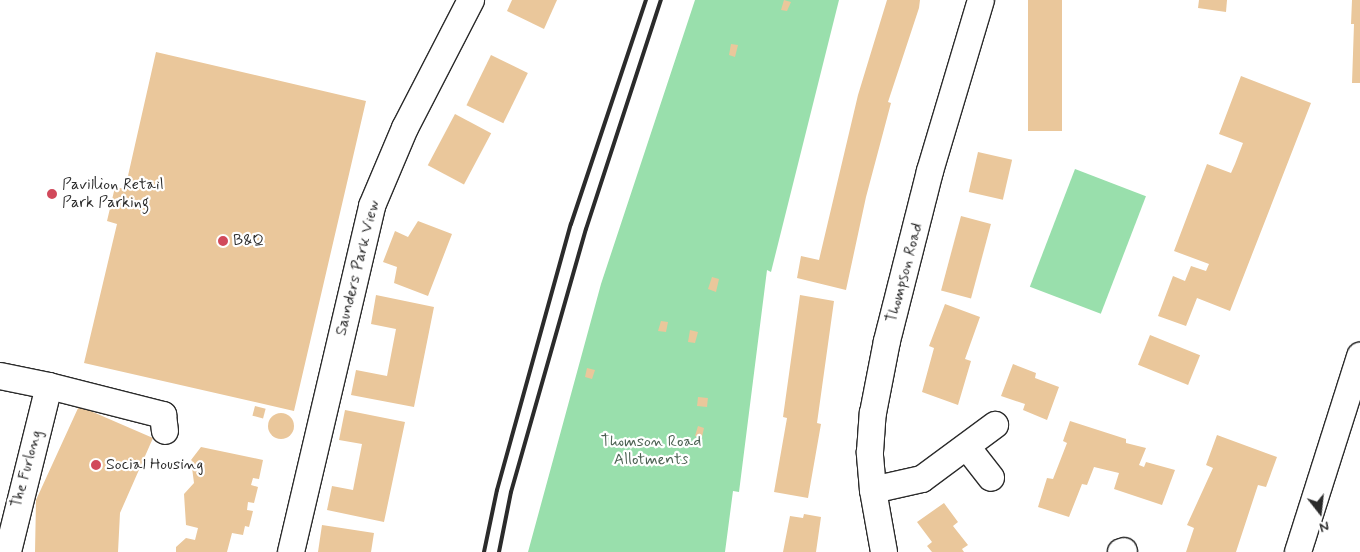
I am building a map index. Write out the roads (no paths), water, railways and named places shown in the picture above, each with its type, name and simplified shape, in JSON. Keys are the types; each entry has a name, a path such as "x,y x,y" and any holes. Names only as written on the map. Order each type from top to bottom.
{"street":[{"name":"Saunders Park View","path":"291,552 370,214 405,128 472,0"},
{"name":"Thompson Road","path":"884,552 873,490 870,452 873,413 887,341 930,171 981,0"},
{"path":"1298,552 1353,405 1360,356"},
{"path":"0,376 49,386 163,415 165,431"},
{"name":"The Furlong","path":"8,552 49,386"},
{"path":"873,490 916,482 995,425"},
{"path":"967,447 991,478"}],"railway":[{"path":"484,552 497,490 571,224 646,0"},
{"path":"499,552 511,492 586,229 661,0"}],"place":[{"name":"Pavillion Retail Park Parking","path":"52,194"},
{"name":"B&Q","path":"223,241"},
{"name":"Social Housing","path":"96,465"}],"park label":[{"name":"Thomson Road Allotments","path":"651,451"}]}
